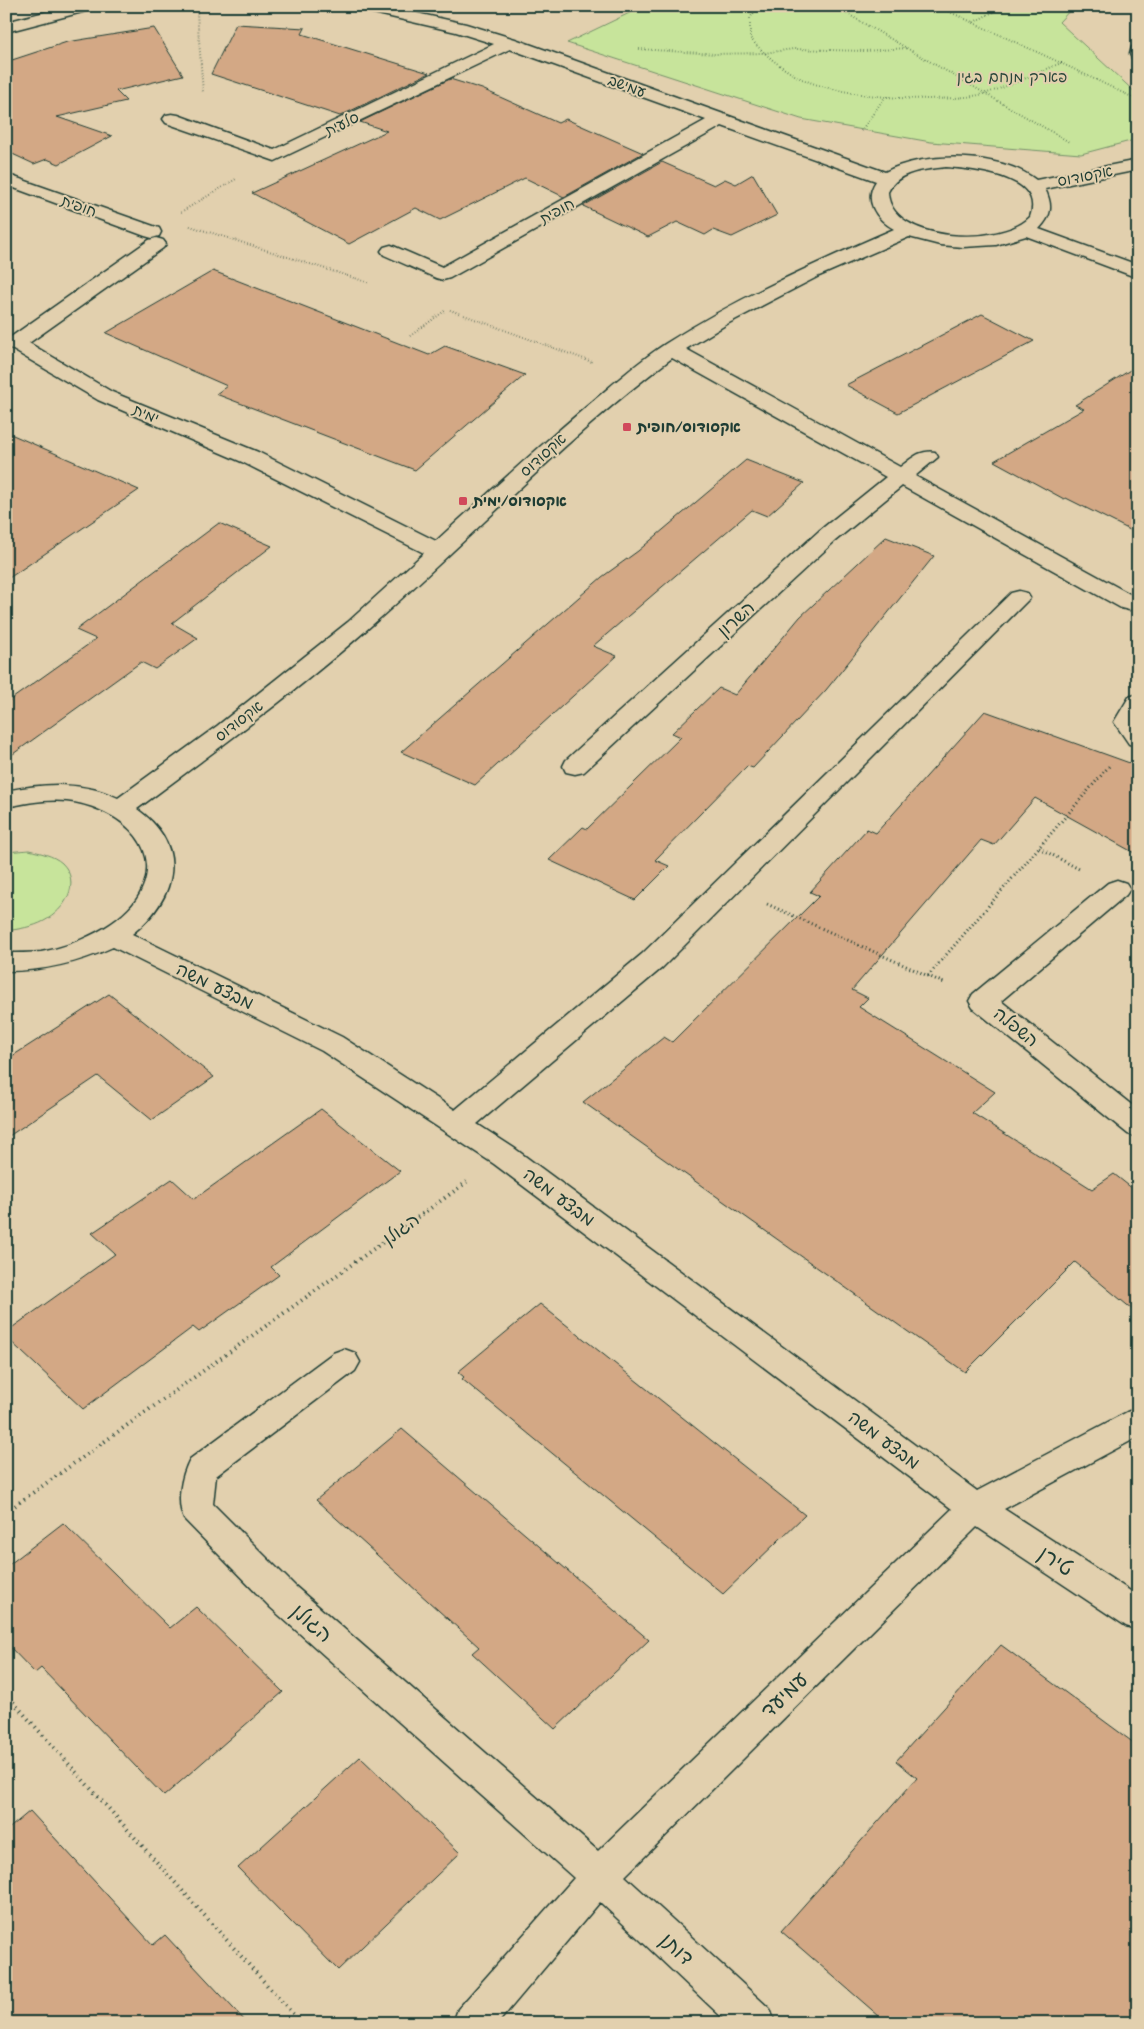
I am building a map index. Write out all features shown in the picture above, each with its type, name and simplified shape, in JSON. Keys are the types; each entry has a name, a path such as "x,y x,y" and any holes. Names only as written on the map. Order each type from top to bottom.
{"street":[{"path":"6,27 88,6"},
{"name":"עמישב","path":"362,6 460,28 509,43 887,179"},
{"name":"סלעית","path":"275,156 509,43"},
{"path":"172,119 275,156"},
{"name":"חופית","path":"391,251 444,274 721,120"},
{"path":"946,162 972,163 996,168 1016,176 1032,186 1040,197 1042,209 1037,220 1026,230 1006,237 983,241 957,241 931,237 908,230 889,218 879,205 878,192 887,179 902,170 922,164 946,162"},
{"name":"אקסודוס","path":"1032,186 1138,165"},
{"name":"חופית","path":"6,179 154,238"},
{"name":"אקסודוס","path":"121,808 226,732 356,627 554,444 632,378 671,349 720,320 812,272 908,230"},
{"path":"1026,230 1138,272"},
{"name":"ימית","path":"154,238 15,343 105,396 250,457 438,551"},
{"path":"671,349 1129,602"},
{"name":"השרון","path":"575,766 827,536 927,457"},
{"path":"456,1125 652,961 1019,598"},
{"path":"1138,702 1126,722 1138,738"},
{"path":"6,799 36,794 67,793 96,798 121,808 143,824 156,845 160,868 154,892 138,915 112,935 78,952 40,961 6,962"},
{"name":"השפלה","path":"1117,889 983,1001 1138,1126"},
{"name":"מבצע משה","path":"112,935 332,1044 504,1156 975,1508"},
{"name":"הגולן","path":"344,1362 201,1469 196,1509 283,1597 599,1876"},
{"name":"עמיעד","path":"472,2023 599,1876 975,1508 1138,1421"},
{"name":"טירן","path":"975,1508 1138,1615"},
{"name":"דותן","path":"599,1876 756,2023"}],"path":[{"path":"172,119 204,100 196,13 191,6"},
{"path":"759,6 750,18 750,38 763,53 801,78 843,92 935,100 986,93 1061,63"},
{"path":"834,6 1073,145"},
{"path":"937,6 1138,100"},
{"path":"973,23 996,10 999,6"},
{"path":"638,49 698,55 763,53 792,49 886,52 908,48"},
{"path":"860,133 885,97"},
{"path":"177,214 275,156"},
{"path":"410,336 447,309"},
{"path":"928,976 1113,763"},
{"path":"729,886 983,1001"},
{"name":"הגולן","path":"6,1512 504,1156"},
{"path":"6,1694 300,2023"}],"green space":[{"name":"פארק מנחם בגין","path":"644,6 1074,6 1059,22 1138,95 1138,139 1081,154 931,142 801,119 567,43"},
{"path":"29,850 51,856 62,863 71,879 71,887 64,903 52,916 31,926 6,931 6,852"}],"building":[{"path":"236,24 305,28 302,34 429,73 340,116 211,74"},
{"path":"154,28 183,75 116,91 126,101 57,117 112,136 59,164 47,159 34,164 6,151 6,62 67,42"},
{"path":"450,79 482,89 558,123 566,119 643,153 564,197 525,178 440,220 416,208 349,244 252,193 387,131 360,122"},
{"path":"662,162 714,185 725,179 736,184 753,174 777,215 732,237 713,230 705,235 677,222 648,237 583,206"},
{"path":"213,271 429,355 445,346 525,375 415,470 216,394 227,386 106,333"},
{"path":"982,314 1034,341 898,413 846,385"},
{"path":"1138,365 1138,534 1066,498 1064,499 994,461 1084,409 1075,405"},
{"path":"6,432 139,490 6,580"},
{"path":"746,460 804,483 767,516 752,510 593,646 617,656 475,785 401,752 602,577 638,551"},
{"path":"219,523 272,546 172,623 198,638 155,669 141,662 6,759 6,703 96,639 76,630"},
{"path":"886,537 934,556 826,690 753,768 747,766 655,860 669,866 635,900 549,860 583,827 587,829 681,737 672,733 719,688 735,695 800,617"},
{"path":"985,711 1138,766 1138,855 1035,798 994,845 981,840 852,990 868,998 859,1007 995,1092 972,1113 1092,1189 1114,1174 1138,1193 1138,1314 1075,1262 965,1372 583,1102 664,1037 672,1042 819,896 810,892 867,829 876,833"},
{"path":"109,994 214,1077 152,1120 98,1076 6,1138 6,1060"},
{"path":"321,1109 400,1171 271,1267 279,1275 199,1332 193,1327 83,1409 6,1337 6,1332 115,1254 92,1233 172,1179 194,1199"},
{"path":"540,1304 805,1515 723,1594 462,1379 464,1377 458,1372"},
{"path":"402,1429 649,1640 555,1729 472,1653 479,1647 316,1500"},
{"path":"63,1523 170,1628 196,1607 283,1692 164,1796 41,1668 35,1673 6,1643 6,1567"},
{"path":"1001,1645 1138,1746 1138,2023 887,2023 781,1931 917,1778 896,1761"},
{"path":"360,1757 460,1853 338,1970 238,1868"},
{"path":"30,1811 153,1945 165,1935 247,2023 6,2023 6,1831"}],"place":[{"name":"אקסודוס/חופית","path":"627,427"},
{"name":"אקסודוס/ימית","path":"463,501"}]}
